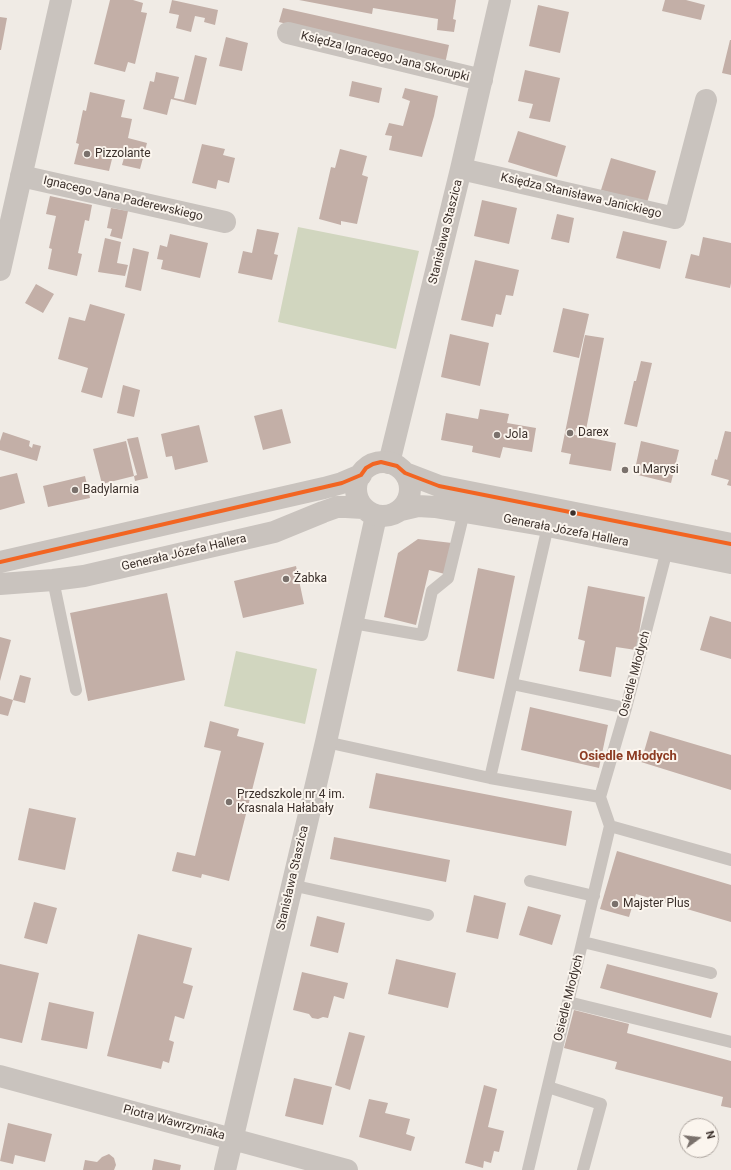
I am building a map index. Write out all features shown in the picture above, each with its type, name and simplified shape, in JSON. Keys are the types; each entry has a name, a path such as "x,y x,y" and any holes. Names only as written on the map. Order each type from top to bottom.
{"street":[{"path":"0,270 61,0"},
{"name":"Stanisława Staszica","path":"397,468 461,169 500,0"},
{"name":"Księdza Ignacego Jana Skorupki","path":"288,33 482,80"},
{"name":"Księdza Stanisława Janickiego","path":"461,169 675,218 706,100"},
{"name":"Ignacego Jana Paderewskiego","path":"21,176 225,222"},
{"path":"381,462 397,468 410,485 410,493 406,505 396,513 387,516 370,512 359,502 356,489 361,475 366,468 381,462"},
{"name":"Generała Józefa Hallera","path":"397,468 439,486 731,544"},
{"path":"0,562 342,484 361,475"},
{"name":"Generała Józefa Hallera","path":"401,510 418,506 435,507 548,526 731,563"},
{"name":"Generała Józefa Hallera","path":"0,584 84,576 274,532 337,507 346,507 370,512"},
{"name":"Stanisława Staszica","path":"225,1170 353,622 370,512"},
{"name":"Piotra Wawrzyniaka","path":"0,1076 347,1170"}],"lane":[{"path":"353,622 422,635 432,591 448,578 464,512"},
{"path":"490,778 548,526"},
{"name":"Osiedle Młodych","path":"600,797 626,708 667,550"},
{"path":"53,580 76,690"},
{"path":"512,684 626,708"},
{"path":"326,742 490,778 600,797 610,826 731,860"},
{"name":"Osiedle Młodych","path":"528,1170 610,826"},
{"path":"530,881 594,896"},
{"path":"291,885 428,915"},
{"path":"583,942 711,972"},
{"path":"568,1002 731,1042"},
{"path":"548,1087 601,1104 583,1170"}],"green space":[{"path":"298,227 419,251 396,349 278,322"},
{"path":"236,651 317,669 305,724 224,706"}],"building":[{"path":"110,0 133,0 143,3 141,12 147,13 135,64 128,62 125,72 94,64"},
{"path":"172,0 218,10 215,25 204,22 205,18 195,16 191,32 176,28 179,15 169,13"},
{"path":"299,0 456,0 453,19 456,20 454,32 437,30 438,19 373,8 372,14"},
{"path":"665,0 686,0 705,5 701,20 662,11"},
{"path":"538,5 569,12 560,53 529,46"},
{"path":"283,8 449,45 445,64 279,22"},
{"path":"0,17 7,18 1,50 0,50"},
{"path":"226,37 248,43 242,71 219,66"},
{"path":"731,40 731,75 722,73"},
{"path":"195,55 207,58 196,105 171,99 167,115 143,109 150,81 154,82 156,72 179,77 174,98 184,100"},
{"path":"525,70 560,78 550,122 529,118 533,104 518,101"},
{"path":"352,81 382,88 379,103 349,96"},
{"path":"405,88 438,96 434,116 422,157 389,150 392,136 385,135 389,123 403,126 410,101 402,98"},
{"path":"90,92 125,100 121,117 132,119 128,138 147,143 140,169 122,165 124,158 113,155 109,171 74,164 79,144 76,143 83,110 86,111"},
{"path":"518,131 566,146 557,177 508,162"},
{"path":"202,144 225,149 223,155 235,158 229,183 218,180 216,189 192,183"},
{"path":"340,149 367,156 362,175 368,177 357,224 341,221 341,225 319,219 331,167 335,168"},
{"path":"611,158 656,171 647,203 601,190"},
{"path":"50,196 92,205 89,221 85,220 78,253 82,254 77,276 48,269 52,249 49,248 56,216 46,214"},
{"path":"482,200 517,208 509,244 474,236"},
{"path":"111,208 128,211 122,239 110,236 112,229 107,228"},
{"path":"557,214 574,218 569,243 551,239"},
{"path":"257,229 279,233 274,254 278,255 272,280 238,273 243,251 252,253"},
{"path":"623,231 667,241 660,269 616,258"},
{"path":"170,234 208,243 200,278 161,269 163,260 157,259 160,245 167,247"},
{"path":"703,237 731,243 730,288 685,278 691,254 699,256"},
{"path":"105,238 121,242 117,263 128,265 125,276 98,272"},
{"path":"133,248 149,252 141,291 125,287"},
{"path":"475,260 519,270 513,296 506,295 501,315 496,314 493,327 461,320"},
{"path":"36,284 54,294 43,313 25,303"},
{"path":"90,304 125,314 102,398 81,392 88,368 58,359 69,317 85,321"},
{"path":"563,308 589,314 579,358 553,352"},
{"path":"450,334 489,343 480,386 441,377"},
{"path":"585,335 604,338 586,430 576,428 575,435 616,443 611,471 569,464 571,454 561,452"},
{"path":"641,361 652,363 637,427 624,424 634,381 636,381"},
{"path":"123,385 140,390 134,417 117,413"},
{"path":"282,409 291,443 263,450 254,416"},
{"path":"480,409 509,414 507,423 536,428 532,452 503,447 500,458 472,452 473,446 441,440 446,413 478,419"},
{"path":"199,425 208,462 175,470 172,456 166,457 161,434"},
{"path":"725,431 731,432 731,486 727,485 729,480 711,475"},
{"path":"3,432 30,441 29,446 32,448 33,444 41,446 37,461 0,450 0,441"},
{"path":"138,437 148,478 135,481 134,476 137,475 127,439"},
{"path":"126,441 134,476 102,484 93,449"},
{"path":"641,441 679,450 671,483 634,474"},
{"path":"17,473 25,503 0,510 0,477"},
{"path":"85,476 90,498 48,507 43,486"},
{"path":"418,539 452,543 445,574 429,570 416,625 384,617 398,553"},
{"path":"296,566 304,604 243,618 234,581"},
{"path":"478,568 515,576 494,679 457,671"},
{"path":"588,586 645,597 636,650 616,647 611,677 579,671 585,641 578,639"},
{"path":"167,593 185,680 88,701 70,613"},
{"path":"710,616 731,622 731,659 700,650"},
{"path":"0,637 11,640 0,681"},
{"path":"20,675 31,678 25,703 13,700"},
{"path":"0,696 13,700 8,716 0,714"},
{"path":"530,707 608,725 599,768 521,750"},
{"name":"Przedszkole nr 4 im. Krasnala Hałabały","path":"210,721 239,729 237,736 264,743 229,881 202,874 201,878 172,871 177,852 195,856 221,751 204,747"},
{"path":"650,731 731,755 731,790 641,762"},
{"path":"376,773 572,811 566,846 369,808"},
{"path":"29,808 76,818 65,870 18,860"},
{"path":"334,837 450,860 446,882 330,859"},
{"path":"617,851 731,885 731,922 636,894 629,917 600,909"},
{"path":"474,895 506,903 498,939 466,932"},
{"path":"34,902 57,908 47,944 24,938"},
{"path":"528,906 561,915 552,945 519,935"},
{"path":"317,916 345,923 338,953 310,946"},
{"path":"138,934 192,948 183,983 193,986 184,1019 175,1016 169,1040 174,1042 169,1063 163,1061 161,1069 107,1056"},
{"path":"396,959 456,973 448,1008 388,994"},
{"path":"0,964 39,973 22,1043 0,1038"},
{"path":"607,964 718,993 711,1018 600,988"},
{"path":"302,972 348,983 344,999 334,996 328,1018 312,1018 309,1014 293,1010"},
{"path":"49,1002 94,1012 87,1049 41,1040"},
{"path":"574,1010 629,1024 627,1033 731,1061 731,1108 721,1106 723,1097 615,1069 617,1062 564,1048"},
{"path":"349,1032 365,1036 350,1090 335,1085"},
{"path":"294,1078 332,1087 323,1125 285,1116"},
{"path":"484,1085 497,1089 488,1127 504,1131 499,1152 494,1151 491,1163 484,1161 483,1168 465,1163"},
{"path":"369,1099 388,1103 385,1113 410,1119 406,1134 415,1137 411,1151 359,1137"},
{"path":"8,1123 52,1134 45,1162 15,1155 13,1164 0,1161"},
{"path":"109,1154 114,1158 116,1165 114,1170 83,1170 85,1160 97,1162 102,1157"},
{"path":"154,1159 181,1165 180,1170 152,1170"}],"transit line":[{"path":"0,562 342,483 361,475 366,468 373,464 381,462 397,466 405,473 439,486 731,544"}],"place":[{"name":"Pizzolante","path":"87,154"},
{"name":"Darex","path":"570,433"},
{"name":"Jola","path":"497,435"},
{"name":"u Marysi","path":"625,470"},
{"name":"Badylarnia","path":"75,490"},
{"name":"Żabka","path":"286,579"},
{"name":"Przedszkole nr 4 im. Krasnala Hałabały","path":"229,802"},
{"name":"Majster Plus","path":"615,904"}],"district":[{"name":"Osiedle Młodych","path":"628,757"}]}
